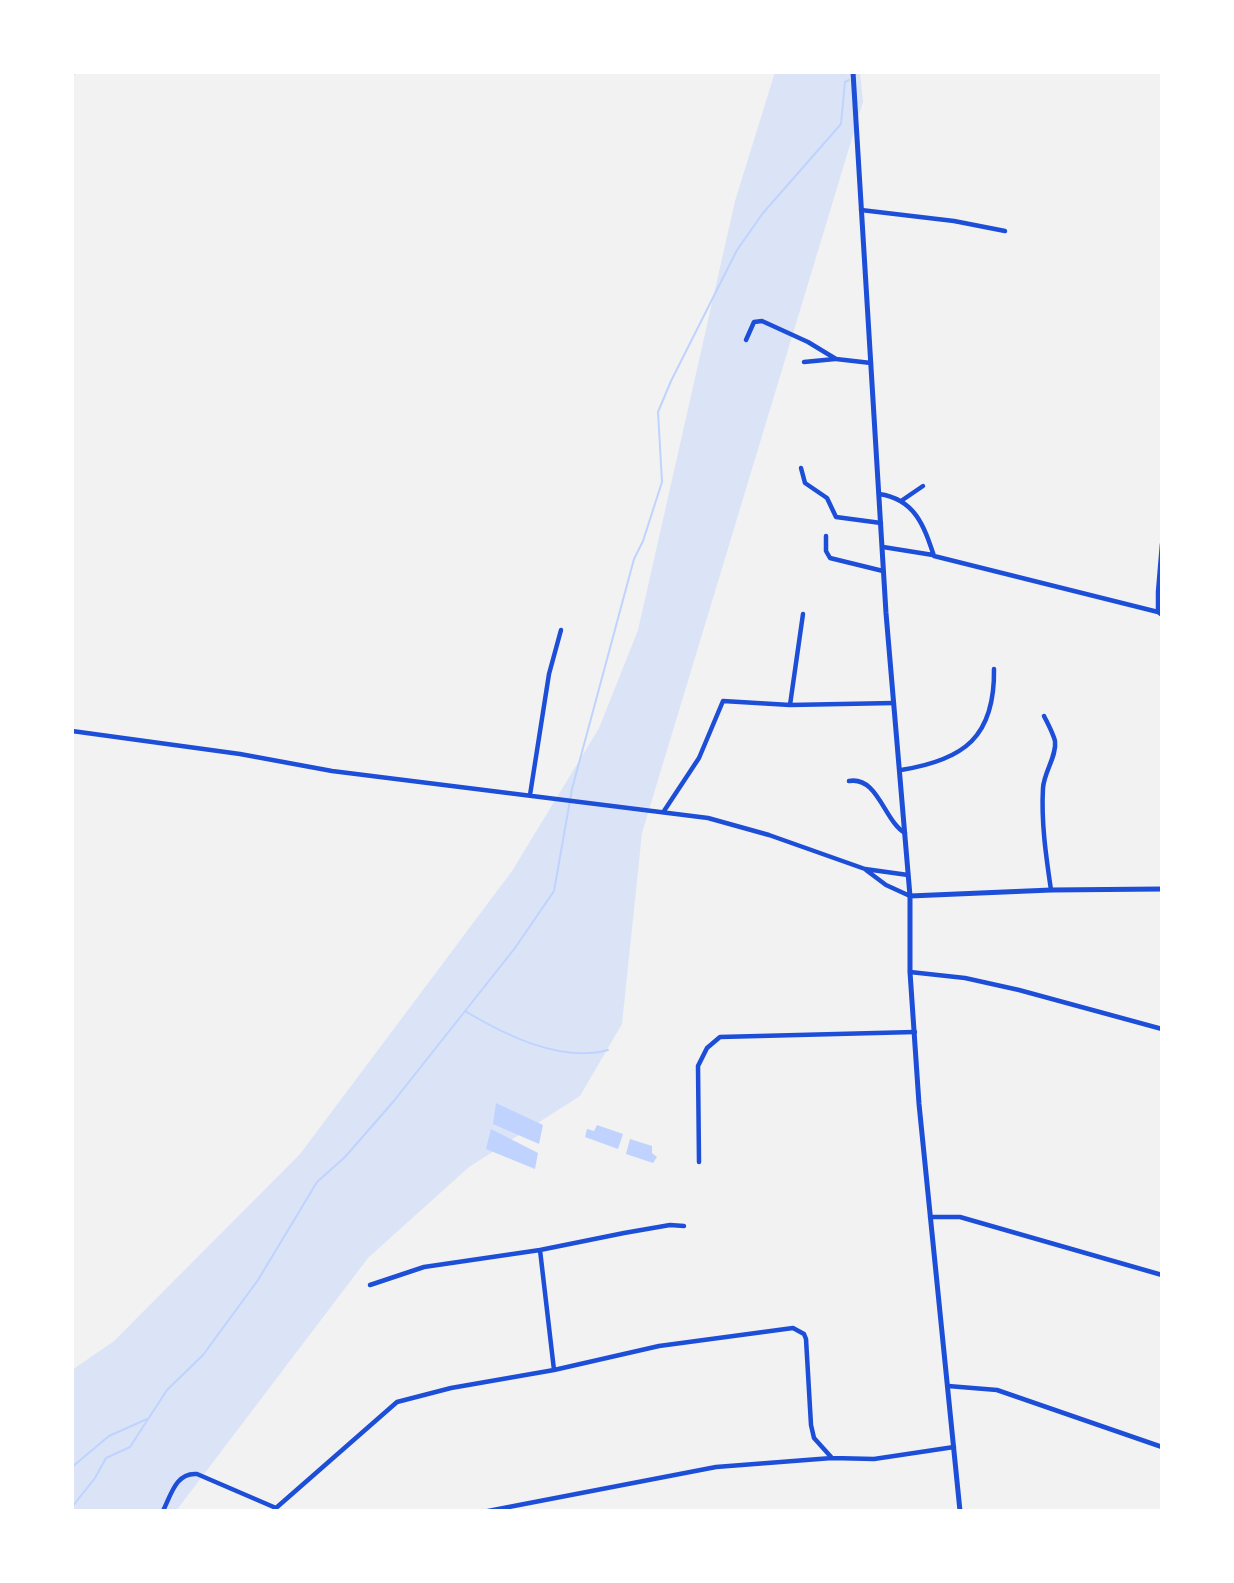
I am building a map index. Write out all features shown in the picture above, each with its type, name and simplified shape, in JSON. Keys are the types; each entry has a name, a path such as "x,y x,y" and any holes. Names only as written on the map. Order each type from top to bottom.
{"street":[{"path":"853,72 884,571 910,896 910,972 919,1104 960,1511"},
{"path":"861,210 1005,231"},
{"path":"746,340 754,321 762,321 808,342 836,359"},
{"path":"804,362 836,359 872,363"},
{"path":"801,468 805,483 827,498 836,517 881,523"},
{"path":"901,501 923,486"},
{"path":"879,494 901,501 922,523 934,556"},
{"path":"826,536 826,551 830,558 884,571"},
{"path":"883,547 934,556 1160,614 1158,592 1162,544"},
{"path":"790,705 803,614"},
{"path":"530,796 550,674 561,630"},
{"path":"901,770 946,759 974,741 988,717 994,688 994,669"},
{"path":"664,811 699,758 723,701 790,705 895,703"},
{"path":"1044,716 1055,741 1043,787 1043,832 1051,890"},
{"path":"72,731 240,754 332,771 708,818 748,828 865,869 908,875"},
{"path":"849,781 859,781 870,788 895,824 905,833"},
{"path":"865,869 886,886 910,896 1162,889"},
{"path":"910,972 965,978 1019,989 1162,1028"},
{"path":"699,1162 698,1066 707,1048 720,1037 915,1032"},
{"path":"930,1217 960,1217 1162,1275"},
{"path":"370,1285 424,1267 540,1250 670,1225 684,1226"},
{"path":"540,1250 554,1370"},
{"path":"163,1511 178,1480 190,1474 197,1474 276,1510 397,1402 451,1388 554,1370 659,1346 793,1328 804,1334 806,1339 814,1438 832,1458"},
{"path":"948,1386 997,1390 1162,1447"},
{"path":"488,1511 716,1467 832,1458 874,1459 954,1447"}],"shaded area":[{"path":"775,72 860,72 863,102 642,833 622,1024 580,1096 469,1167 368,1258 176,1511 72,1511 72,1370 114,1341 300,1154 512,871 599,728 638,630 735,201"}],"water":[{"path":"496,1103 543,1125 539,1144 493,1124"},
{"path":"597,1125 623,1134 618,1149 585,1137 587,1129 594,1131"},
{"path":"491,1129 538,1153 535,1169 486,1149"},
{"path":"630,1139 652,1146 652,1153 657,1157 653,1163 626,1154"}],"waterway":[{"path":"72,1507 95,1478 106,1458 130,1447 167,1390 203,1355 258,1280 317,1182 345,1157 393,1102 515,948 554,891 572,789 634,559 643,541 662,482 658,412 737,250 763,213 841,124 845,82 849,80"},
{"path":"465,1011 515,1037 553,1050 571,1053 608,1050"},
{"path":"72,1467 109,1436 147,1419"}]}
